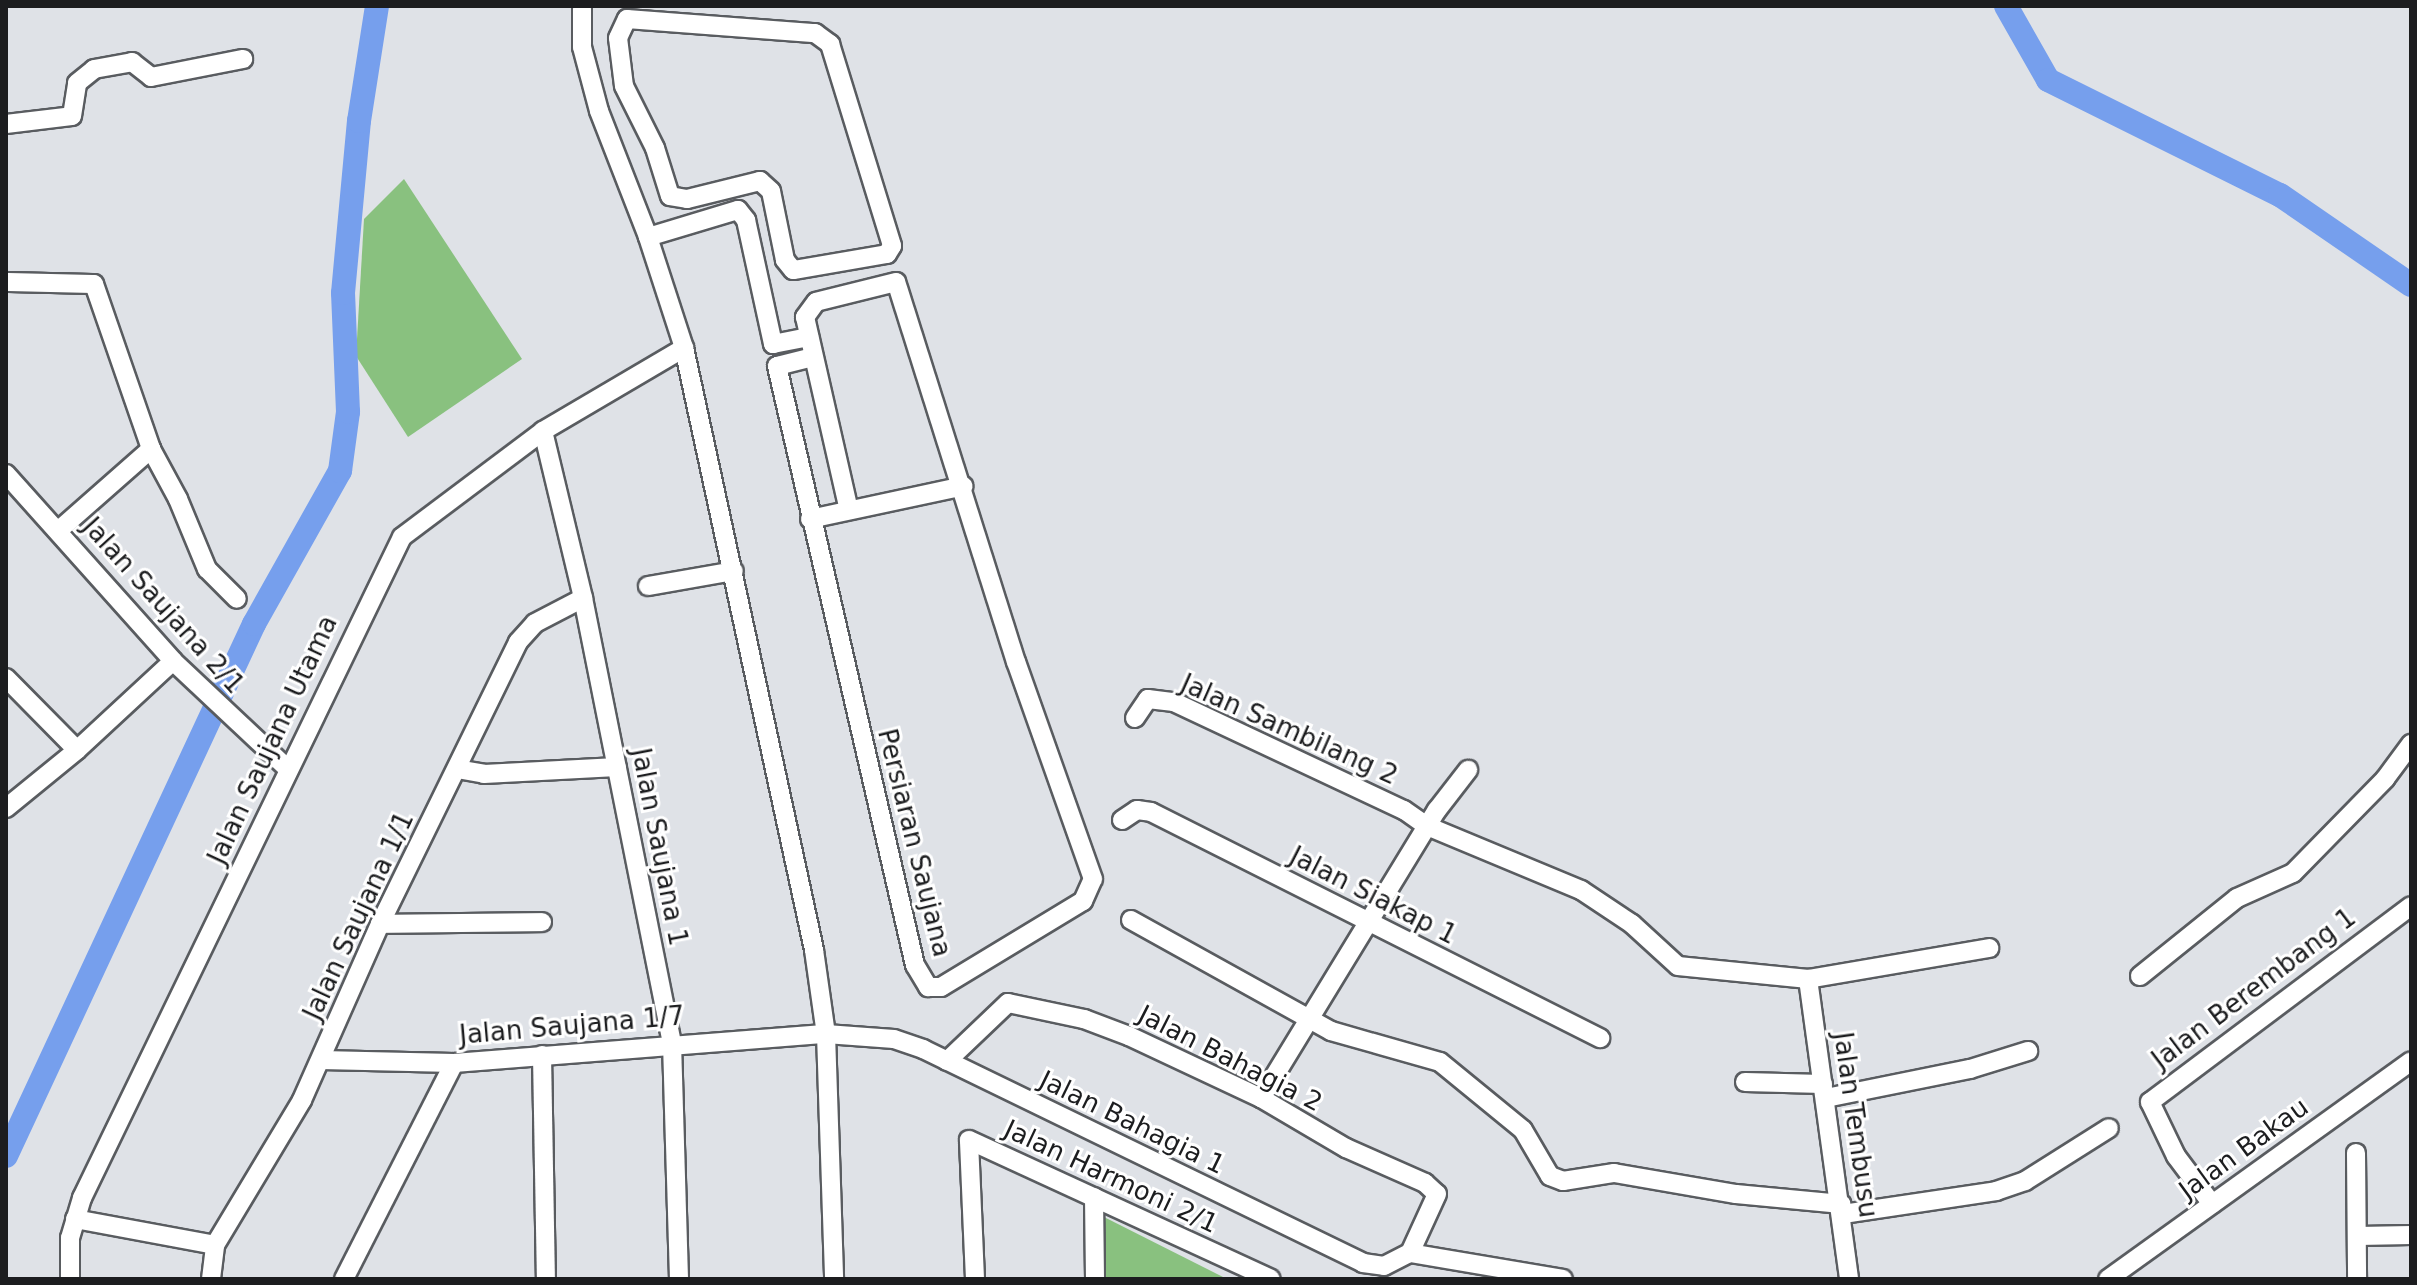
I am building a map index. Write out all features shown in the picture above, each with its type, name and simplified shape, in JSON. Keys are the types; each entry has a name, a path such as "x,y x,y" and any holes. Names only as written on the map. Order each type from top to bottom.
{"street":[{"path":"582,9 582,47 599,111 648,237 684,348 793,848 826,1034 834,1279"},
{"path":"627,19 815,33 830,44 892,246 887,254 793,270 785,260 771,191 760,181 677,200 664,188 655,148 624,86 618,38 627,19"},
{"path":"6,124 72,116 77,83 94,69 132,62 151,77 243,59"},
{"path":"620,160 655,148"},
{"path":"648,237 738,210 746,220 773,344 809,337 849,510"},
{"path":"6,282 94,284 151,449 207,569 237,599"},
{"name":"Persiaran Saujana","path":"809,337 805,317 816,302 896,282 964,486 1016,662 1093,879 1083,901 941,987 928,987 915,965 777,366 813,357"},
{"name":"Jalan Saujana Utama","path":"70,1279 75,1219 287,768 402,537 684,348"},
{"name":"Jalan Saujana 1","path":"546,440 574,602 617,767 672,1043 679,1279"},
{"path":"59,530 151,449"},
{"name":"Jalan Saujana 2/1","path":"6,474 173,661 212,701 287,768"},
{"path":"810,519 964,486"},
{"path":"648,586 734,571"},
{"name":"Jalan Saujana 1/1","path":"211,1279 215,1245 274,1153 321,1060 380,924 527,629 574,602"},
{"path":"6,808 77,750 173,661"},
{"path":"6,678 77,750"},
{"name":"Jalan Sambilang 2","path":"1135,718 1148,699 1174,702 1404,810 1438,831"},
{"path":"2140,976 2237,898 2293,873 2385,779 2411,744"},
{"path":"457,769 484,774 617,767"},
{"path":"1261,1098 1369,926 1438,831 1468,770"},
{"name":"Jalan Siakap 1","path":"1122,820 1137,810 1151,812 1369,926 1600,1038"},
{"path":"1438,831 1581,890 1632,924 1678,966 1817,978 1989,948"},
{"name":"Jalan Berembang 1","path":"2209,1206 2176,1156 2150,1102 2411,906"},
{"path":"1131,920 1341,1034 1440,1062 1523,1130 1529,1146 1550,1176 1563,1181 1614,1173 1847,1211 2010,1186 2109,1128"},
{"path":"380,924 542,922"},
{"name":"Jalan Tembusu","path":"1817,978 1847,1211 1849,1279"},
{"name":"Jalan Bahagia 2","path":"947,1061 996,1009 1015,1002 1129,1036 1261,1098 1346,1148 1425,1183 1437,1194 1410,1253"},
{"name":"Jalan Saujana 1/7","path":"321,1060 454,1063 672,1043 826,1034"},
{"name":"Jalan Bahagia 1","path":"826,1034 894,1039 947,1061 1363,1263 1384,1266 1410,1253"},
{"path":"1745,1082 1830,1094 1970,1069 2028,1051"},
{"path":"542,1055 546,1279"},
{"name":"Jalan Bakau","path":"2108,1279 2411,1061"},
{"path":"344,1279 454,1063"},
{"name":"Jalan Harmoni 2/1","path":"975,1279 969,1140 1271,1279"},
{"path":"2356,1153 2357,1279"},
{"path":"1094,1197 1095,1279"},
{"path":"75,1219 215,1245"},
{"path":"2358,1236 2411,1235"},
{"path":"1410,1253 1563,1279"}],"green space":[{"path":"404,179 522,359 408,437 356,356 364,219"},
{"path":"1100,1215 1227,1279 1102,1279"}],"waterway":[{"path":"6,1156 254,624 340,471 348,412 343,293 359,121 377,6"},
{"path":"2006,6 2048,80 2280,195 2411,285"}]}
